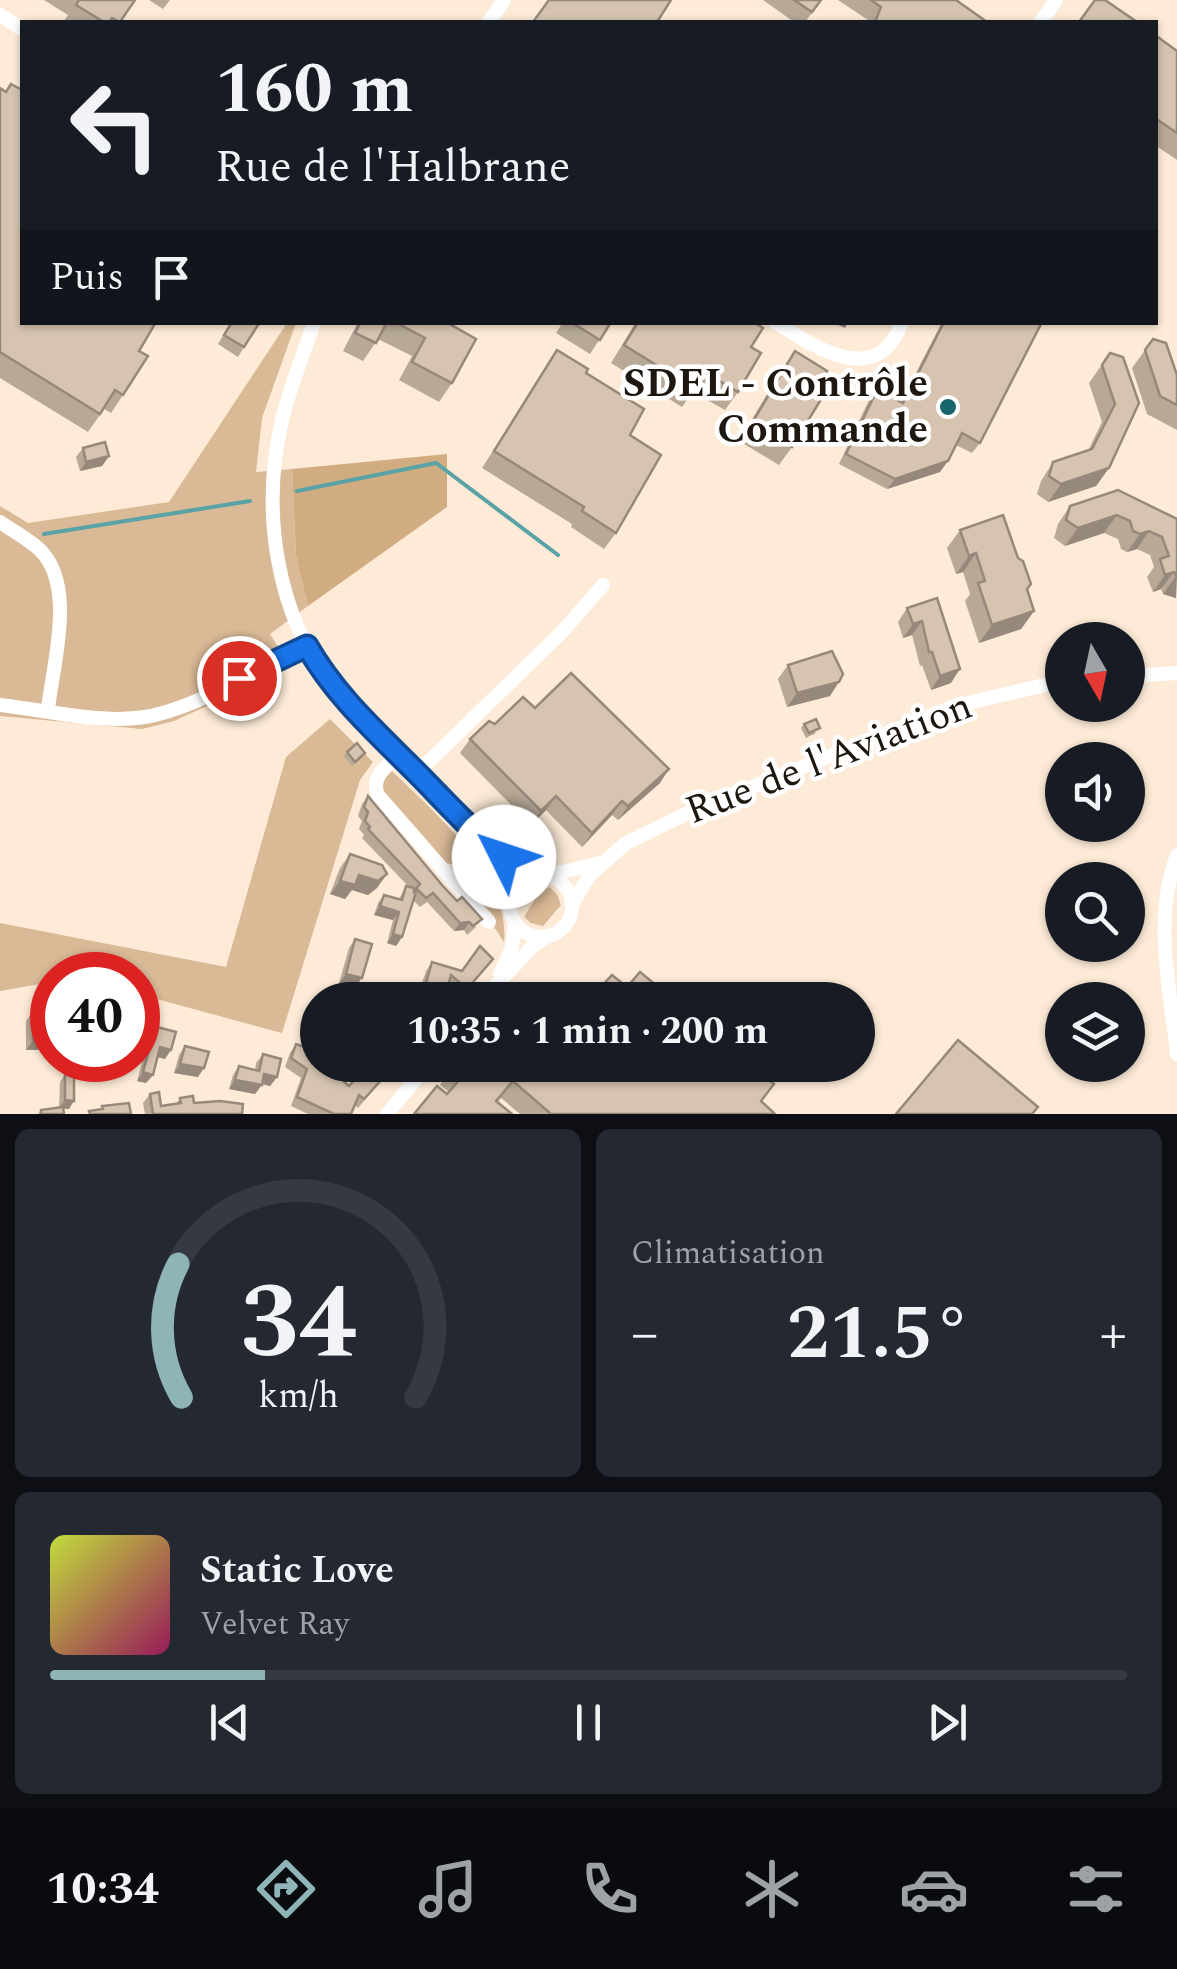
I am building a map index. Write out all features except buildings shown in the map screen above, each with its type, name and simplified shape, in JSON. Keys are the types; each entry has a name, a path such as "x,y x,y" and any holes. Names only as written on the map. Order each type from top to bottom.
{"street":[{"path":"313,325 282,418 273,491 279,572 290,613 336,690 480,838 512,863 567,888 572,903 567,924 546,937 500,982"},
{"path":"779,325 814,348 846,359 877,354 897,337 901,325"},
{"path":"0,522 39,549 60,589 48,709"},
{"path":"417,773 562,632 602,586"},
{"path":"0,705 128,718 159,714 307,646"},
{"path":"1145,675 1177,674"},
{"name":"Rue de l'Aviation","path":"572,903 589,876 626,842 920,719 999,693 1045,684"},
{"path":"399,755 377,778 376,790 489,922"},
{"path":"480,838 512,894"},
{"path":"1177,855 1167,883 1164,933 1177,1054"},
{"name":"Rue de l'Aviation","path":"542,875 605,861"},
{"path":"452,881 466,867"},
{"path":"495,982 505,965 515,924 510,909 512,894 521,881 542,875"},
{"path":"515,924 529,935 546,937"},
{"path":"387,1114 414,1082"}],"shaded area":[{"path":"286,325 295,325 262,418 256,472 292,469 296,557 308,606 270,634 291,668 174,721 142,729 0,716 0,506 28,523 169,502"},
{"path":"447,454 447,507 308,606 296,557 292,469"},
{"path":"330,719 373,762 360,780 282,1033 160,1000 160,954 226,967 286,757"},
{"path":"390,769 447,825 482,869 503,917 504,942 490,921 495,917 470,887 470,874 475,867 467,859 456,865 446,863 381,789 380,781"},
{"path":"549,887 561,905 543,926 531,923 524,917 535,899"},
{"path":"0,923 149,952 30,952 30,986 0,991"}],"waterway":[{"path":"297,491 436,463 558,555"},
{"path":"44,534 250,501"}],"place":[{"name":"SDEL - Contrôle Commande","path":"948,407"}],"route":[{"path":"239,678 307,646 322,672 354,710 480,838 504,857"}]}
